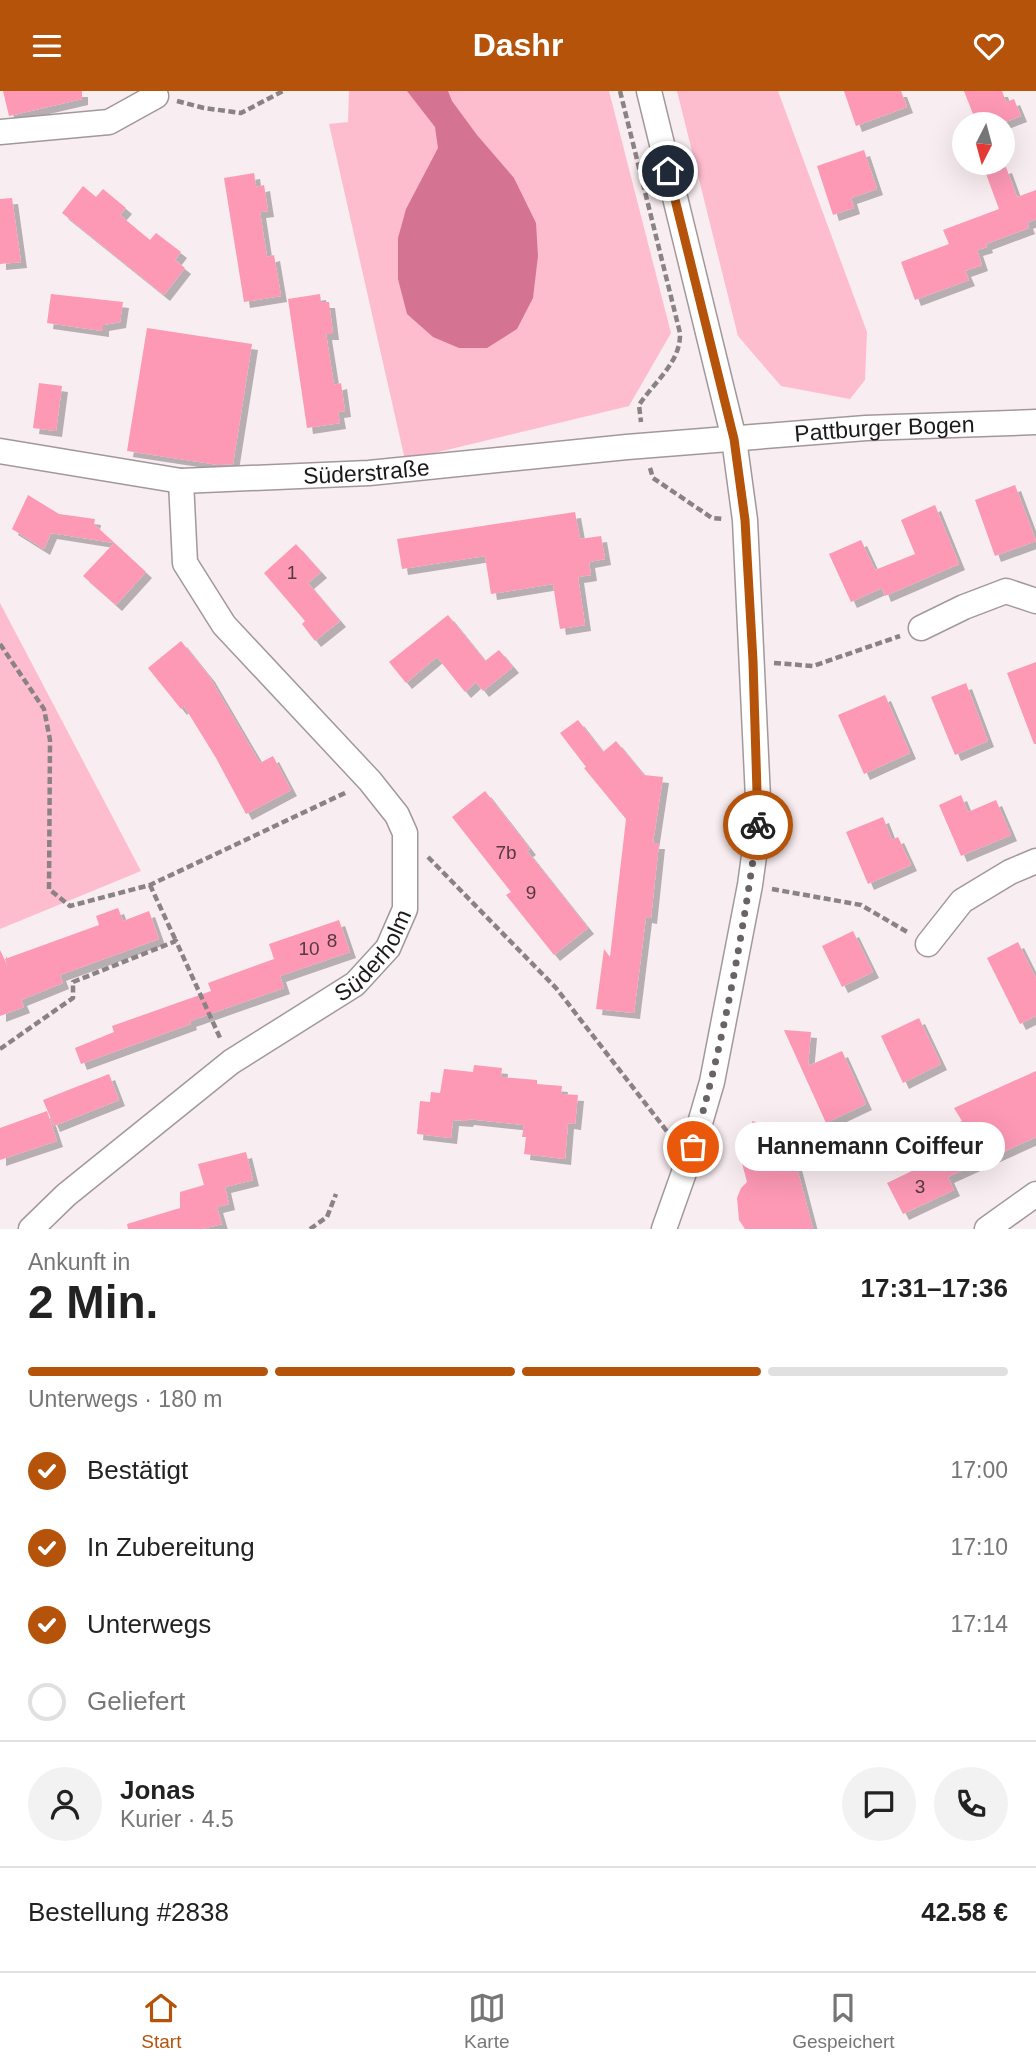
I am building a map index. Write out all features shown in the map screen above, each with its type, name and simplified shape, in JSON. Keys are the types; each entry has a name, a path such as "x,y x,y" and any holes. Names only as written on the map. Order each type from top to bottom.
{"street":[{"path":"649,91 734,439 745,520 759,820 750,885 712,1082 693,1147 664,1229"},
{"path":"0,132 109,122 156,96"},
{"name":"Pattburger Bogen","path":"734,439 866,428 1036,422"},
{"name":"Süderstraße","path":"0,451 181,481 369,473 734,439"},
{"name":"Süderholm","path":"31,1229 66,1195 231,1062 355,984 388,948 405,909 405,834 397,815 370,781 224,625 191,574 185,563 181,481"},
{"path":"921,628 1006,591 1036,601"},
{"path":"928,944 962,901 1010,872 1036,861"},
{"path":"987,1229 1036,1194"}],"path":[{"path":"156,96 205,108 241,113 283,91"},
{"path":"620,91 680,333 681,347 639,405 643,446 653,478 712,518 745,520"},
{"path":"753,661 813,666 921,628"},
{"path":"0,645 44,709 50,740 49,889 70,906 150,885 370,781"},
{"path":"405,834 555,988 669,1134 693,1147"},
{"path":"150,885 231,1062"},
{"path":"750,885 861,905 928,944"},
{"path":"0,1049 73,998 73,982 176,941"},
{"path":"310,1229 327,1217 336,1193"}],"shaded area":[{"path":"349,91 609,91 671,333 629,406 405,460 329,124 348,122"},
{"path":"407,91 448,91 452,101 477,135 514,178 536,223 538,256 533,298 517,329 487,348 459,348 433,337 407,314 398,279 398,238 406,209 438,148 435,127"},
{"path":"677,91 778,91 867,332 865,380 850,399 781,386 738,336"},
{"path":"0,603 141,871 0,929"}],"building":[{"path":"3,91 82,91 82,99 9,116"},
{"path":"844,91 901,91 907,107 856,126"},
{"path":"964,91 1002,91 1006,102 1014,99 1021,116 1015,118 1015,112 972,112"},
{"path":"864,150 877,189 851,198 854,208 833,215 817,166"},
{"path":"254,173 256,187 264,185 268,211 260,212 267,257 274,255 281,296 244,302 224,178"},
{"path":"986,175 1009,175 1017,197 1036,190 1036,219 1027,223 1029,228 977,250 982,265 965,271 969,280 915,300 901,262 949,244 943,230 999,209"},
{"path":"83,186 96,197 103,189 126,208 120,215 150,240 156,233 181,252 175,260 185,268 164,295 62,213"},
{"path":"12,198 21,262 0,264 0,199"},
{"path":"51,294 123,302 120,322 103,325 103,331 47,323"},
{"path":"320,294 321,302 329,302 333,334 326,334 334,385 341,383 345,411 338,412 340,423 307,428 288,299"},
{"path":"147,328 252,344 233,464 219,465 127,451"},
{"path":"39,383 62,386 56,431 33,428"},
{"path":"1015,485 1036,541 995,556 975,500"},
{"path":"28,495 59,514 95,519 94,524 146,572 116,605 83,576 114,543 51,533 44,549 12,529"},
{"path":"935,505 959,564 885,596 882,588 851,602 829,554 861,540 875,570 915,554 901,520"},
{"path":"575,512 580,539 601,536 605,559 589,562 591,575 578,577 585,625 560,629 553,584 491,594 485,556 402,569 397,539"},
{"path":"296,544 321,572 308,583 340,621 315,641 302,624 305,621 264,573"},
{"path":"448,615 485,661 499,650 513,667 483,691 476,682 465,692 437,657 406,683 389,662"},
{"path":"181,641 209,676 260,763 273,756 291,790 246,814 184,706 181,709 148,668"},
{"path":"1036,662 1036,744 1034,744 1007,673"},
{"path":"966,683 988,741 955,755 931,697"},
{"path":"885,695 910,753 864,774 838,715"},
{"path":"578,720 603,752 616,741 644,775 663,777 653,843 659,843 651,918 646,917 634,1013 596,1009 604,949 610,957 626,819 584,768 586,767 560,733"},
{"path":"485,791 530,849 527,851 588,928 554,955 506,895 511,892 452,817"},
{"path":"961,795 968,812 996,800 1011,835 961,856 939,805"},
{"path":"883,817 892,840 898,837 911,865 868,884 846,832"},
{"path":"118,908 123,921 149,911 159,939 60,975 63,983 21,1000 24,1007 0,1016 0,950 11,973 5,959 99,925 96,916"},
{"path":"339,920 350,952 280,976 284,988 81,1064 75,1048 114,1032 112,1026 211,991 208,983 274,959 269,944"},
{"path":"853,931 873,972 842,987 822,946"},
{"path":"1018,942 1036,978 1036,1016 1020,1024 987,958"},
{"path":"919,1018 941,1064 903,1083 881,1036"},
{"path":"784,1030 811,1032 808,1066 842,1051 866,1104 826,1123"},
{"path":"474,1065 502,1068 501,1077 537,1080 537,1084 562,1086 561,1094 578,1095 575,1124 568,1123 565,1159 524,1154 524,1125 453,1120 451,1138 417,1134 420,1101 430,1102 431,1092 440,1093 444,1069 473,1072"},
{"path":"1036,1071 1036,1137 948,1177 954,1190 903,1214 887,1183 951,1152 941,1130 962,1121 954,1108"},
{"path":"109,1074 119,1100 54,1126 43,1100"},
{"path":"47,1111 57,1141 0,1160 0,1128"},
{"path":"752,1121 787,1130 813,1229 745,1229 739,1220 737,1198 747,1182 739,1152 758,1147"},
{"path":"246,1152 253,1180 225,1187 229,1204 217,1207 222,1224 202,1229 128,1229 127,1224 180,1208 180,1192 204,1185 198,1164"}],"way so far":[{"path":"693,1147 712,1082 750,885 758,825"}],"place":[{"name":"Hannemann Coiffeur","path":"693,1147"}],"route":[{"path":"668,171 734,439 745,520 758,825"}]}
